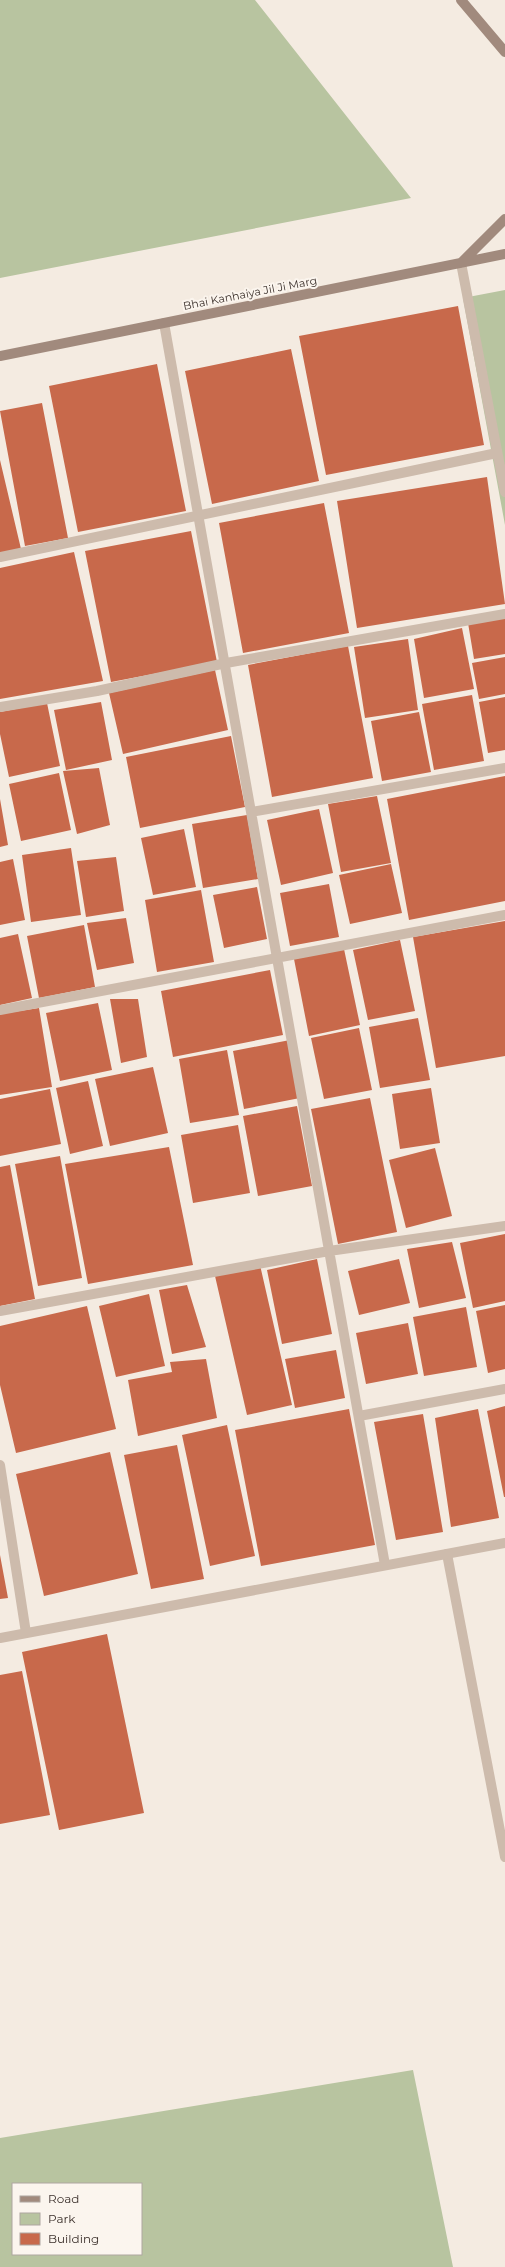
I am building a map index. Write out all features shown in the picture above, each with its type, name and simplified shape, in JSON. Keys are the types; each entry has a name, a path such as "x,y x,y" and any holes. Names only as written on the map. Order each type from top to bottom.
{"street":[{"path":"461,0 505,52"},
{"path":"505,219 460,263 505,492"},
{"name":"Bhai Kanhaiya Jil Ji Marg","path":"0,356 505,254"},
{"path":"164,323 226,663 251,812 385,1565"},
{"path":"0,557 497,453"},
{"path":"0,707 97,691 226,663 505,614"},
{"path":"251,812 505,768"},
{"path":"0,1010 505,915"},
{"path":"0,1311 329,1252 505,1226"},
{"path":"359,1416 505,1388"},
{"path":"0,1466 26,1633"},
{"path":"0,1638 505,1543"},
{"path":"447,1554 505,1857"}],"green space":[{"path":"0,0 255,0 411,198 0,278"},
{"path":"505,290 505,525 463,298"},
{"path":"413,2070 453,2267 0,2267 0,2138"}],"building":[{"path":"458,306 484,445 326,475 299,336"},
{"path":"291,349 319,481 212,504 185,371"},
{"path":"157,364 186,511 78,532 49,386"},
{"path":"42,403 68,538 25,546 0,411"},
{"path":"0,460 21,549 0,554"},
{"path":"487,477 505,604 357,628 337,501"},
{"path":"324,503 349,633 243,653 219,523"},
{"path":"191,531 217,662 111,682 85,551"},
{"path":"74,552 103,681 0,699 0,568"},
{"path":"505,617 505,654 474,659 468,623"},
{"path":"462,628 474,689 424,698 414,639"},
{"path":"408,639 418,710 365,718 354,647"},
{"path":"348,646 373,778 272,797 248,665"},
{"path":"505,657 505,694 479,699 472,663"},
{"path":"215,670 228,730 123,754 109,693"},
{"path":"472,695 484,761 434,770 422,704"},
{"path":"505,697 505,750 488,753 479,702"},
{"path":"101,702 112,760 66,770 54,710"},
{"path":"47,703 60,766 9,777 0,734 0,712"},
{"path":"419,712 431,772 382,781 371,721"},
{"path":"231,736 245,807 140,828 126,757"},
{"path":"99,768 110,825 77,834 63,771"},
{"path":"59,773 71,830 21,841 9,784"},
{"path":"505,776 505,901 409,920 387,799"},
{"path":"377,796 391,863 341,872 328,804"},
{"path":"0,799 8,845 0,847"},
{"path":"319,809 333,873 281,885 267,820"},
{"path":"247,815 258,879 203,888 192,824"},
{"path":"184,829 196,887 153,895 141,838"},
{"path":"71,848 81,915 31,922 22,855"},
{"path":"116,857 124,911 86,917 77,861"},
{"path":"13,859 25,920 0,925 0,862"},
{"path":"391,864 402,913 350,924 339,875"},
{"path":"329,884 339,937 290,946 280,893"},
{"path":"257,887 267,939 224,948 213,895"},
{"path":"201,890 214,962 157,972 145,900"},
{"path":"126,918 134,963 97,970 87,923"},
{"path":"505,921 505,1056 436,1068 413,937"},
{"path":"84,925 95,987 39,998 27,936"},
{"path":"18,934 32,998 0,1005 0,938"},
{"path":"400,940 415,1011 368,1020 353,950"},
{"path":"344,949 360,1025 309,1036 294,959"},
{"path":"270,970 283,1035 173,1057 161,991"},
{"path":"110,999 138,999 147,1057 121,1063"},
{"path":"98,1003 112,1070 60,1081 46,1013"},
{"path":"39,1008 52,1087 0,1095 0,1014"},
{"path":"418,1018 430,1080 380,1088 369,1027"},
{"path":"359,1028 372,1090 324,1099 311,1038"},
{"path":"290,1040 300,1098 244,1109 233,1051"},
{"path":"227,1050 239,1115 190,1123 179,1059"},
{"path":"153,1067 168,1133 110,1146 95,1079"},
{"path":"88,1081 103,1146 70,1154 56,1088"},
{"path":"431,1088 440,1143 400,1149 392,1094"},
{"path":"50,1089 61,1144 0,1156 0,1099"},
{"path":"370,1098 397,1232 338,1244 311,1109"},
{"path":"297,1106 312,1186 258,1196 243,1116"},
{"path":"238,1125 250,1193 193,1203 181,1135"},
{"path":"169,1147 193,1265 88,1284 65,1164"},
{"path":"435,1148 452,1216 406,1228 389,1160"},
{"path":"60,1156 82,1278 38,1286 15,1164"},
{"path":"10,1165 35,1299 0,1306 0,1167"},
{"path":"505,1234 505,1301 473,1308 460,1243"},
{"path":"452,1242 466,1298 419,1308 407,1249"},
{"path":"317,1259 332,1334 282,1344 267,1270"},
{"path":"399,1259 410,1303 359,1315 348,1271"},
{"path":"260,1265 292,1405 247,1415 215,1276"},
{"path":"187,1285 206,1347 172,1354 159,1290"},
{"path":"149,1294 165,1366 116,1377 99,1306"},
{"path":"505,1305 505,1369 488,1373 476,1311"},
{"path":"87,1306 116,1429 16,1453 0,1385 0,1326"},
{"path":"466,1307 477,1367 424,1376 413,1317"},
{"path":"408,1323 418,1374 366,1384 356,1333"},
{"path":"336,1350 345,1398 295,1408 285,1359"},
{"path":"206,1359 217,1418 138,1436 128,1380 172,1372 170,1362"},
{"path":"505,1406 505,1497 504,1497 487,1411"},
{"path":"349,1409 375,1545 261,1566 235,1430"},
{"path":"478,1409 499,1518 451,1527 435,1418"},
{"path":"423,1414 443,1532 396,1540 374,1422"},
{"path":"227,1425 255,1556 210,1566 182,1435"},
{"path":"177,1445 204,1579 151,1589 124,1455"},
{"path":"110,1452 138,1574 44,1596 16,1474"},
{"path":"0,1555 8,1598 0,1599"},
{"path":"107,1634 144,1813 59,1830 22,1652"},
{"path":"22,1671 50,1815 0,1824 0,1675"}]}
